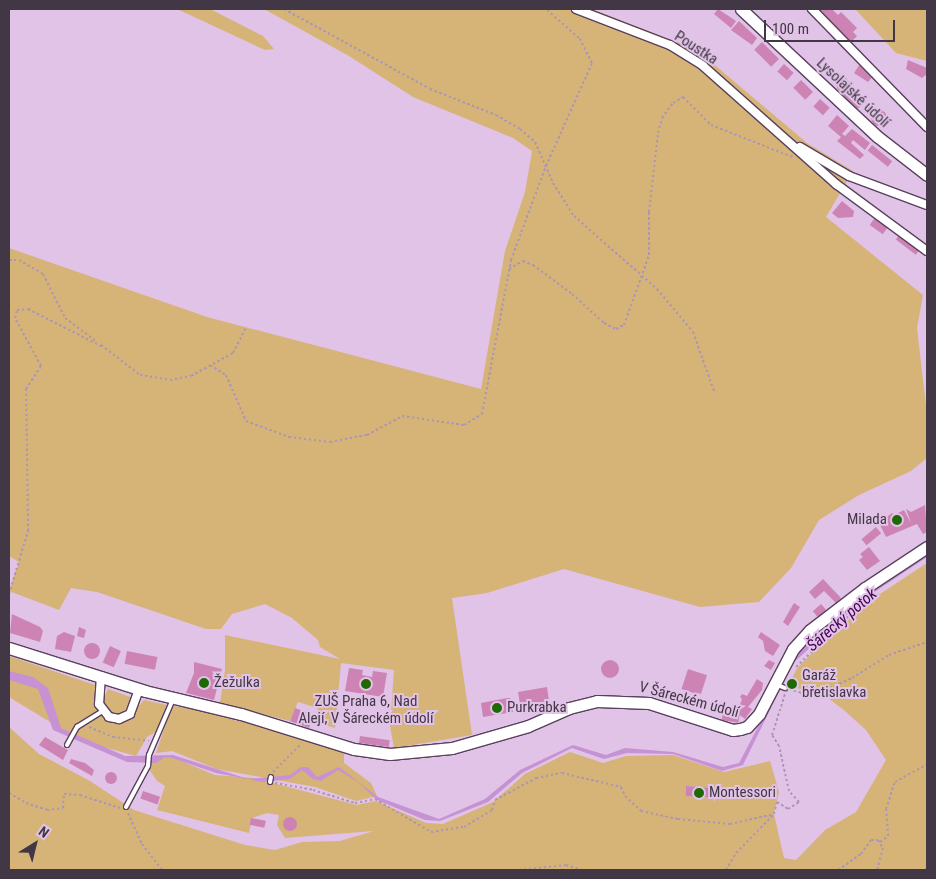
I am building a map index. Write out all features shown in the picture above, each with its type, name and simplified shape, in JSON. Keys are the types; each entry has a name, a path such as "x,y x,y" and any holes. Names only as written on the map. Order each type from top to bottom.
{"street":[{"name":"Poustka","path":"576,9 670,46 702,66 836,184 927,251"},
{"name":"Lysolajské údolí","path":"741,9 871,131 927,176"},
{"path":"812,9 927,127"},
{"name":"Poustka","path":"784,137 849,176 927,205"},
{"name":"V Šáreckém údolí","path":"9,648 173,699 308,734 354,749 390,754 452,748 528,726 584,703 629,700 649,702 733,730 740,730 748,727 759,714 779,685 793,649 810,630 865,588 927,547"},
{"path":"101,676 99,704 110,717 120,719 130,714 139,689"}],"lane":[{"path":"126,807 148,766 149,755 173,699"},
{"path":"67,745 71,736 82,724 103,710"},
{"path":"270,782 271,777"}],"path":[{"path":"284,9 430,89 496,115 520,129 535,142 574,216 641,274 693,332 714,391"},
{"path":"210,365 226,375 246,421 289,437 330,442 367,435 402,416 464,425 482,414 509,270 546,166 592,63 579,38 546,9"},
{"path":"509,270 523,261 533,265 572,294 604,323 616,328 624,325 630,316 641,274 649,256 649,212 655,146 662,118 673,102 683,97 711,125 796,159 807,157"},
{"path":"9,261 19,260 43,274 65,318 140,375 170,380 191,376 233,353 246,328"},
{"path":"9,594 28,531 26,389 41,366 15,318 17,310 28,309 101,346"},
{"path":"726,870 736,853 774,814 777,802 788,809 799,802 789,791 779,746 772,735 779,685 865,601"},
{"path":"779,685 812,696 852,678 889,655 927,642"},
{"path":"82,724 113,737 154,742"},
{"path":"271,777 275,768 295,751 308,734"},
{"path":"838,870 861,854 871,840 880,842 888,836 886,809 895,782 927,764"},
{"path":"270,782 313,790 355,803 374,799 431,832 464,827 492,810 495,800 536,778 562,773 621,787 625,796 641,811 678,819 730,824 774,814"},
{"path":"9,793 26,803 47,810 63,808 64,794 80,795 115,808 126,807 142,844 162,870"},
{"path":"877,870 883,848 880,842"},
{"path":"519,870 566,865 582,870"}],"shaded area":[{"path":"177,9 212,10 263,36 274,49 265,50"},
{"path":"264,9 592,9 682,44 710,61 807,143 853,171 826,217 923,295 917,328 927,415 927,458 911,471 859,495 819,520 791,568 759,602 700,607 564,569 487,593 452,598 472,735 394,748 390,726 394,670 341,663 335,728 325,725 317,708 298,702 290,721 220,703 225,670 225,635 340,659 320,647 318,640 292,618 265,604 232,614 221,629 206,629 97,592 71,588 59,610 9,591 19,562 9,556 9,248 207,317 481,389 505,251 525,192 532,151 513,138 413,97 349,56"},
{"path":"855,9 927,9 927,61 896,53"},
{"path":"927,553 927,557 867,597 793,663 743,765 722,771 673,754 627,753 604,759 572,748 522,773 488,802 440,821 425,820 377,800 358,782 338,770 321,781 313,779 302,770 290,779 262,782 216,773 172,758 165,757 156,763 127,762 53,730 38,689 9,680 9,671 33,677 48,688 61,728 125,756 173,755 248,779 290,775 301,767 308,767 317,777 339,767 378,797 439,819 485,799 520,770 573,745 606,755 625,748 673,752 723,767 739,763 791,664 803,648 867,592"},
{"path":"927,563 927,870 9,870 9,727 39,754 90,781 134,810 245,845 275,850 302,842 340,841 374,831 285,838 277,825 279,815 267,813 252,818 249,833 157,810 165,786 157,781 149,769 152,761 169,756 215,775 254,778 357,805 376,801 426,823 443,824 493,802 525,774 570,752 603,763 626,756 673,755 724,772 770,761 779,792 774,814 784,858 796,860 825,830 856,812 886,760 866,730 845,711 828,698 788,685 798,667 829,636 877,596","holes":["686,786 712,788 712,798 685,796"]},
{"path":"9,656 95,685 99,713 113,721 127,720 144,700 167,705 157,731 147,737 136,756 100,746 60,728 9,697"},
{"path":"108,689 133,698 131,704 121,714 108,712 102,702"},
{"path":"172,706 218,711 236,721 241,719 344,750 344,763 371,783 377,796 356,801 315,787 217,769 172,751 156,753"}],"building":[{"path":"718,9 736,21 731,28 714,14"},
{"path":"817,9 832,9 838,15 841,12 857,28 853,32 857,36 852,41 847,39"},
{"path":"739,21 757,38 752,45 731,30"},
{"path":"762,42 779,59 771,67 754,50"},
{"path":"908,60 927,68 927,74 922,78 906,69"},
{"path":"784,64 794,73 787,80 777,71"},
{"path":"860,64 873,76 868,82 854,73"},
{"path":"844,76 866,102 856,110 837,88 836,83"},
{"path":"801,80 813,92 805,100 793,88"},
{"path":"820,99 830,108 823,115 813,106"},
{"path":"876,110 882,110 887,115 885,124 876,126 871,121 871,115"},
{"path":"837,115 849,126 842,134 845,136 852,129 870,143 865,150 853,140 851,143 864,155 860,159 837,141 841,137 828,126"},
{"path":"872,145 892,161 888,167 868,150"},
{"path":"842,201 854,211 853,217 838,218 832,213"},
{"path":"876,216 889,225 883,234 870,225"},
{"path":"900,234 920,249 916,255 896,240"},
{"name":"Milada","path":"925,505 927,532 923,534 917,524 886,537 879,523 892,513 894,515 904,510 911,523 906,509 911,512"},
{"path":"876,527 881,533 867,545 861,539"},
{"path":"869,547 880,561 867,570 859,560 863,557 860,554"},
{"path":"823,579 841,598 836,603 824,591 815,599 809,592"},
{"path":"794,603 800,607 788,626 783,622"},
{"path":"821,604 827,611 819,618 813,611"},
{"path":"12,614 40,627 43,631 40,642 10,633"},
{"path":"79,627 86,630 84,638 77,636"},
{"path":"64,632 75,636 71,652 55,649 57,636"},
{"path":"761,632 780,645 773,656 765,651 763,641 758,637"},
{"path":"92,643 100,651 92,659 84,651"},
{"path":"110,646 121,651 114,667 103,662"},
{"path":"127,651 157,657 155,670 125,664"},
{"path":"606,660 614,660 619,665 617,676 606,678 601,673 601,665"},
{"path":"769,660 775,663 771,670 764,666"},
{"name":"Žežulka","path":"194,662 222,669 214,700 186,693 194,673"},
{"name":"ZUŠ Praha 6, Nad Alejí, V Šáreckém údolí","path":"349,668 363,670 362,675 372,677 373,671 387,673 383,697 345,691"},
{"path":"688,669 707,675 701,695 682,689"},
{"path":"757,679 763,683 762,690 748,707 752,709 745,719 737,713 742,699 740,697 742,694 747,696"},
{"path":"547,687 549,701 533,703 534,708 521,710 518,692"},
{"name":"Purkrabka","path":"510,698 513,712 483,717 481,703"},
{"path":"295,708 314,715 309,728 290,721"},
{"path":"723,712 740,715 738,723 722,720"},
{"path":"360,736 390,740 389,747 359,743"},
{"path":"45,737 68,750 63,760 39,745"},
{"path":"71,759 85,763 94,770 92,776 69,763"},
{"path":"109,772 113,772 117,778 113,784 109,784 105,780 105,776"},
{"path":"686,786 713,788 712,798 685,796"},
{"path":"143,791 160,797 157,804 140,799"},
{"path":"287,817 293,817 297,824 293,831 287,831 283,827 283,821"},
{"path":"251,818 266,821 264,828 250,825"}],"place":[{"name":"Milada","path":"897,520"},
{"name":"Žežulka","path":"204,683"},
{"name":"ZUŠ Praha 6, Nad Alejí, V Šáreckém údolí","path":"366,684"},
{"name":"Garáž břetislavka","path":"792,684"},
{"name":"Purkrabka","path":"497,708"},
{"name":"Montessori","path":"699,793"}],"water label":[{"name":"Šárecký potok","path":"842,620"}]}
